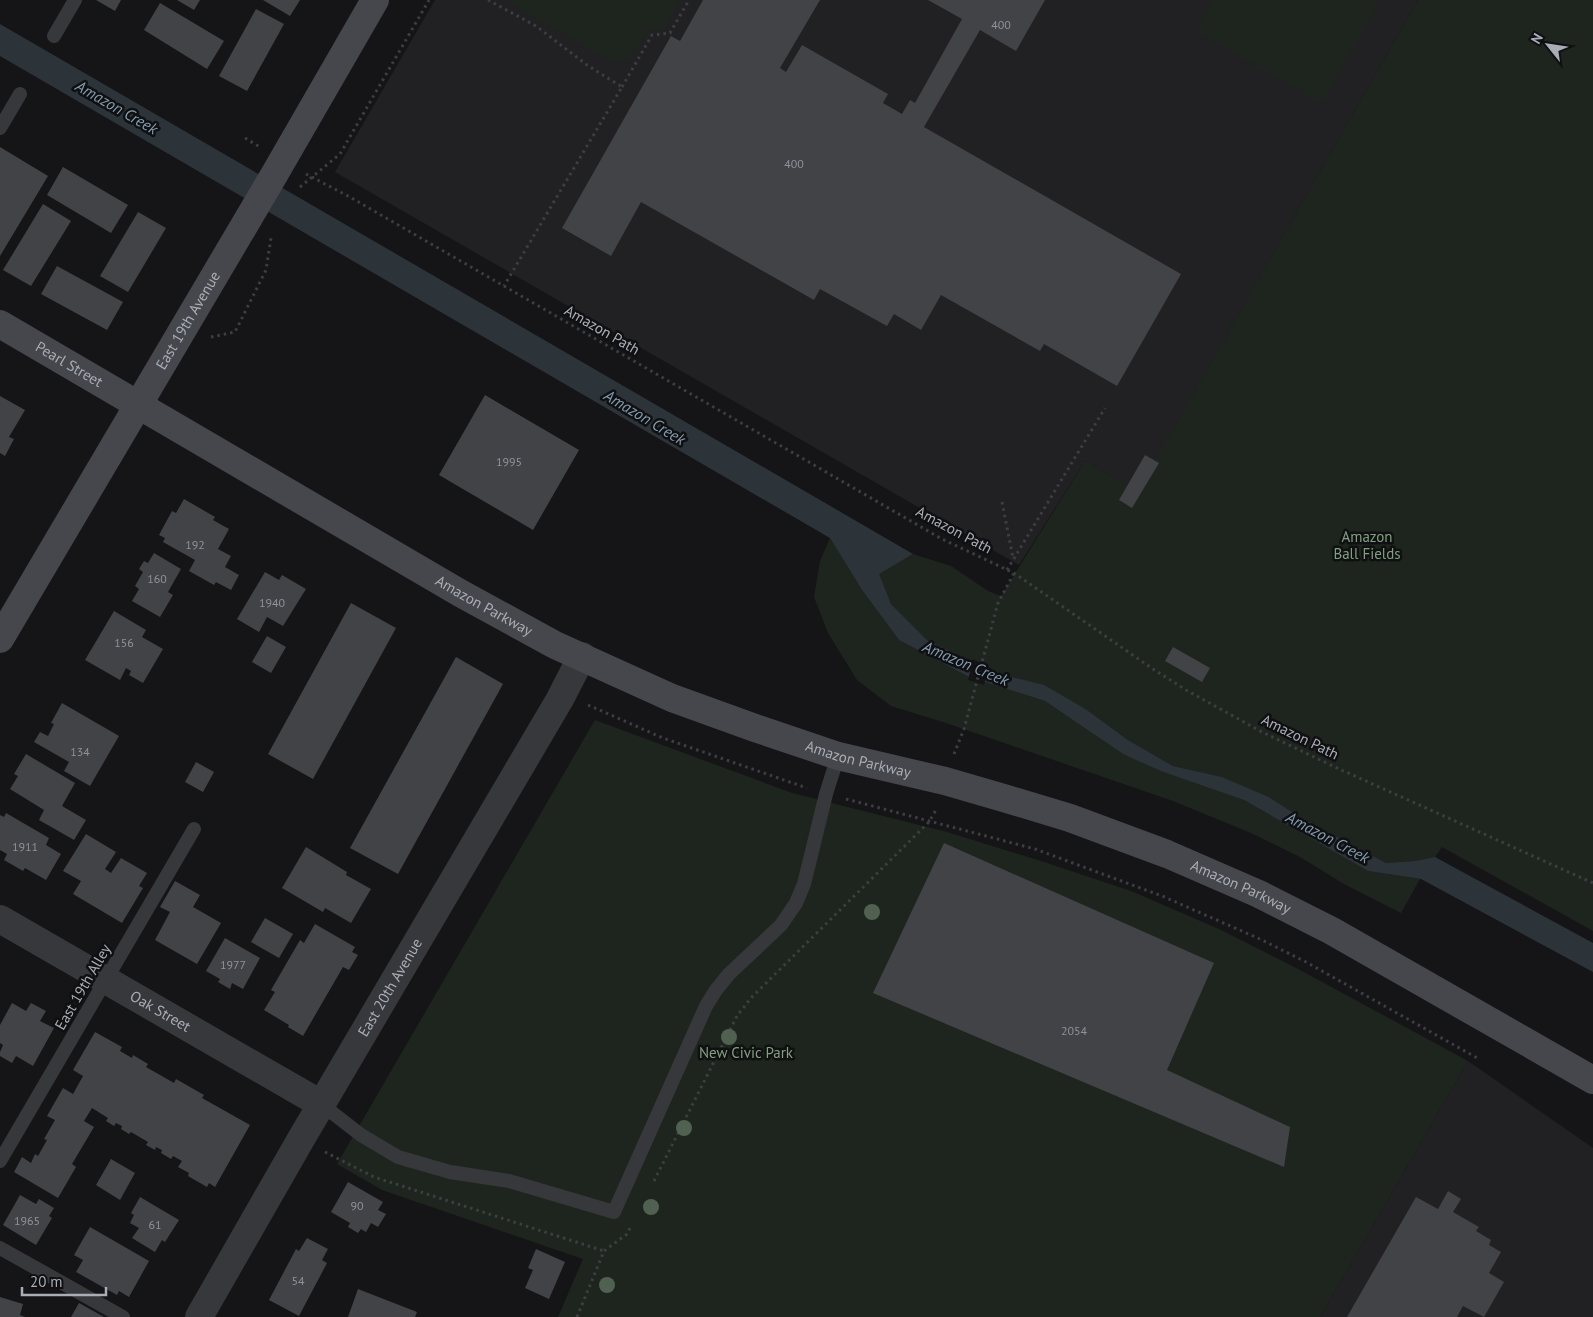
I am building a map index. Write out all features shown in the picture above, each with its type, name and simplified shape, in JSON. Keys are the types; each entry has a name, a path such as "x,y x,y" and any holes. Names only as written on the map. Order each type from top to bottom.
{"main road":[{"name":"East 19th Avenue","path":"0,639 375,0"},
{"name":"Pearl Street","path":"0,324 138,404"},
{"name":"Amazon Parkway","path":"138,404 460,593 555,645 672,698 755,728 838,756 945,781 1070,818 1167,854 1259,894 1332,930 1593,1080"}],"street":[{"name":"East 20th Avenue","path":"199,1317 321,1104 562,694 582,656"},
{"name":"Oak Street","path":"0,919 321,1104"}],"lane":[{"path":"54,36 76,0"},
{"path":"0,128 20,94"},
{"path":"321,1104 361,1135 398,1157 450,1172 509,1181 614,1212 706,1006 729,974 782,925 804,884 826,794 838,756"},
{"name":"East 19th Alley","path":"0,1161 194,829"},
{"path":"0,1248 123,1317"}],"path":[{"path":"297,190 340,154 428,0"},
{"path":"488,0 536,26 622,87"},
{"path":"504,286 652,35 670,33 689,0"},
{"name":"Amazon Path","path":"312,178 348,196 942,538 1014,573 1153,669 1186,690 1262,732 1337,768 1593,883"},
{"path":"235,332 266,270 273,233"},
{"path":"1007,570 1105,408"},
{"path":"1002,502 1013,559"},
{"path":"951,761 964,729 998,603 1014,573"},
{"path":"562,694 663,738 826,794 1035,849 1162,896 1260,939 1306,962 1479,1060"},
{"path":"654,1181 737,1016 746,1004 929,822 939,804"},
{"path":"301,1139 374,1177 604,1251"},
{"path":"577,1317 604,1251 627,1234 632,1225"}],"shaded area":[{"path":"435,0 1418,0 1138,492 1085,461 1019,565 335,172"},
{"path":"1468,1061 1593,1148 1593,1317 1320,1317"}],"green space":[{"path":"506,0 681,0 665,28 649,28 630,59 614,63"},
{"path":"1212,0 1380,0 1322,103 1197,31"},
{"name":"Amazon Ball Fields","path":"1418,0 1593,0 1593,931 1442,847 1435,857 1415,861 1386,863 1300,817 1269,797 1222,777 1173,766 1128,740 1087,710 1017,678 996,673 927,640 891,604 878,574 913,554 951,566 988,591 1001,596 1085,461 1138,491"},
{"path":"830,538 862,590 899,640 969,677 1045,701 1123,754 1244,800 1368,871 1420,879 1401,913 1344,884 1300,857 1251,833 1173,801 891,706 857,680 828,633 814,597 820,561"},
{"name":"New Civic Park","path":"595,720 792,793 947,832 1131,891 1219,929 1300,970 1468,1061 1320,1317 558,1317 583,1259 382,1190 337,1164"}],"water":[{"name":"Amazon Creek","path":"0,24 913,554 879,574 891,604 927,640 996,673 1044,685 1087,710 1128,740 1173,766 1222,777 1269,797 1300,817 1386,863 1415,861 1435,857 1593,943 1593,972 1421,879 1368,871 1244,800 1161,771 1123,754 1045,701 969,677 899,640 862,590 830,538 0,56"}],"pier":[{"path":"973,659 988,667 984,685 968,680"}],"building":[{"path":"96,0 121,0 115,11"},
{"path":"177,0 200,0 194,10"},
{"path":"263,0 300,0 290,16"},
{"path":"703,0 820,0 780,68 786,72 802,45 888,94 883,103 902,114 910,100 915,103 962,19 928,0 1045,0 1016,51 980,30 924,127 1181,274 1117,386 1044,344 1040,351 941,295 921,330 894,314 887,326 820,289 814,300 641,202 611,256 562,228 671,36 680,41"},
{"path":"160,3 224,41 207,69 144,30"},
{"path":"256,9 284,24 247,91 219,76"},
{"path":"0,147 48,176 0,256"},
{"path":"63,167 128,205 111,233 47,195"},
{"path":"43,204 71,221 31,286 3,270"},
{"path":"138,212 166,228 128,292 100,276"},
{"path":"57,266 123,302 107,330 41,294"},
{"path":"485,395 579,450 533,530 439,475"},
{"path":"0,396 25,410 9,437 14,439 5,456 0,453"},
{"path":"1145,455 1159,463 1132,508 1119,500"},
{"path":"184,499 215,517 213,520 229,529 218,549 231,556 225,567 239,575 231,590 216,582 214,585 189,571 195,560 163,542 165,538 159,535 172,511 176,513"},
{"path":"154,553 181,569 168,592 173,595 160,617 132,601 139,589 135,586 143,572 139,569 144,561 148,563"},
{"path":"265,572 279,580 282,575 306,589 283,626 267,617 259,632 237,619"},
{"path":"351,603 396,628 313,779 268,754"},
{"path":"114,611 146,630 142,637 163,649 143,683 129,675 131,671 126,668 120,680 85,660"},
{"path":"267,636 286,647 271,673 252,662"},
{"path":"1173,647 1210,668 1202,682 1165,661"},
{"path":"456,657 503,684 398,874 350,848"},
{"path":"62,703 119,736 90,786 64,771 69,762 34,742 40,732 48,736 54,724 51,723"},
{"path":"26,754 75,783 62,806 86,820 74,840 39,820 44,810 10,789 18,776 14,774"},
{"path":"196,762 214,772 203,792 185,782"},
{"path":"6,813 49,838 46,845 61,854 46,880 25,868 23,871 4,860 7,854 0,850 0,815 4,817"},
{"path":"86,834 116,852 105,869 111,873 121,858 147,873 139,886 143,888 122,923 73,894 81,881 63,871"},
{"path":"944,843 1214,963 1167,1070 1290,1127 1284,1167 873,993"},
{"path":"306,847 347,872 346,875 371,889 351,923 325,908 323,912 282,888"},
{"path":"175,881 200,895 193,907 221,923 197,964 155,940 170,912 160,907"},
{"path":"265,918 293,934 279,958 251,942"},
{"path":"315,924 355,947 352,952 358,955 349,970 343,967 303,1036 264,1010 275,992 271,990 300,940 304,943"},
{"path":"225,938 260,958 243,989 232,983 230,989 218,982 220,979 206,971"},
{"path":"12,1003 26,1011 31,1003 46,1011 40,1021 54,1028 33,1066 16,1056 12,1063 0,1056 3,1045 0,1043 0,1025"},
{"path":"95,1032 122,1047 120,1051 132,1058 133,1055 148,1064 146,1067 174,1083 176,1079 204,1095 202,1098 250,1125 215,1187 209,1183 207,1187 188,1176 189,1173 178,1167 182,1161 173,1156 171,1159 161,1153 162,1150 156,1147 155,1150 146,1145 148,1142 131,1132 129,1134 121,1129 122,1126 116,1123 114,1126 106,1121 108,1118 92,1108 84,1121 94,1127 72,1164 76,1167 58,1198 14,1172 22,1157 31,1163 35,1154 38,1156 47,1140 44,1139 55,1120 47,1116 63,1088 73,1094 83,1076 73,1070"},
{"path":"111,1159 135,1173 120,1200 96,1185"},
{"path":"348,1182 383,1202 378,1210 386,1214 378,1227 371,1223 366,1232 361,1229 358,1233 348,1227 350,1223 331,1212"},
{"path":"1448,1191 1461,1199 1453,1212 1479,1227 1476,1231 1491,1240 1489,1245 1501,1252 1489,1273 1504,1282 1484,1317 1463,1306 1457,1317 1347,1317 1416,1197 1438,1209"},
{"path":"20,1195 36,1204 39,1199 54,1208 49,1216 52,1218 36,1245 3,1225"},
{"path":"140,1197 179,1220 165,1242 162,1240 155,1252 132,1238 139,1228 130,1223 134,1215 131,1213"},
{"path":"90,1227 149,1261 129,1297 119,1291 117,1295 76,1272 83,1260 74,1255"},
{"path":"307,1238 328,1249 322,1260 327,1263 299,1316 269,1300 296,1249 299,1251"},
{"path":"536,1249 565,1262 549,1299 525,1288 533,1270 528,1268"},
{"path":"358,1289 417,1312 415,1317 348,1317"},
{"path":"0,1297 23,1304 20,1315 25,1317 0,1317"},
{"path":"79,1303 104,1317 71,1317"}]}
